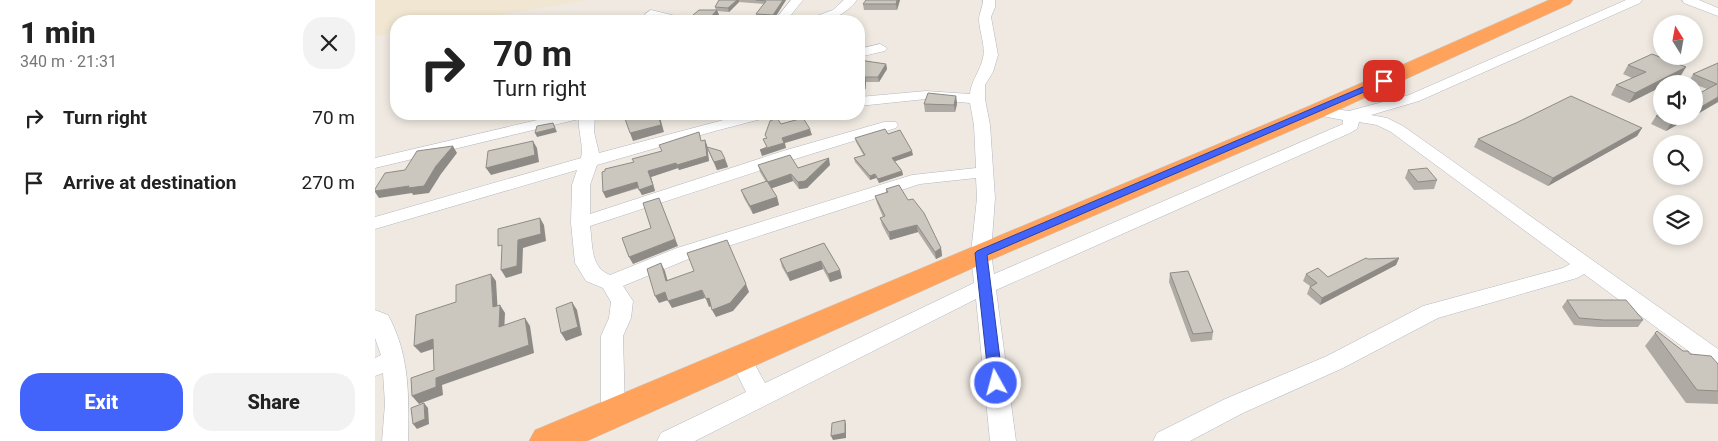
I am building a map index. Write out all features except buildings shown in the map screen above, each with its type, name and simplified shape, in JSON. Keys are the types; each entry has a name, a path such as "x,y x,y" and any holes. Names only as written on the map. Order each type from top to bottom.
{"highway":[{"path":"548,441 1317,110 1564,0"}],"street":[{"path":"786,15 797,0"},
{"path":"832,15 837,13 851,0"},
{"path":"989,0 989,7 985,17 991,55 986,72 978,85 977,99 982,125 986,198 981,253 983,286 1003,441"},
{"path":"1350,116 1414,98 1637,0"},
{"path":"1688,0 1718,12"},
{"path":"651,14 655,15"},
{"path":"865,52 880,48"},
{"path":"865,100 926,95 977,99"},
{"path":"1317,110 1381,121 1397,129 1718,361"},
{"path":"670,441 983,286 1344,130 1351,126 1350,116"},
{"path":"375,163 557,120"},
{"path":"587,120 586,132 591,152 581,185 580,223 585,263 593,276 610,283 622,301 620,318 612,336 613,413"},
{"path":"375,223 473,193 737,120"},
{"path":"580,223 789,155 890,125"},
{"path":"610,283 684,253 918,179 985,172"},
{"path":"1166,441 1234,406 1335,362 1431,312 1569,273 1585,265"},
{"path":"375,318 380,321 384,363 397,404 395,441"},
{"path":"740,358 760,397"}],"shaded area":[{"path":"375,0 587,0 498,15 390,15 390,34 375,36"}],"route":[{"path":"996,383 983,286 981,253 1384,81"}]}
